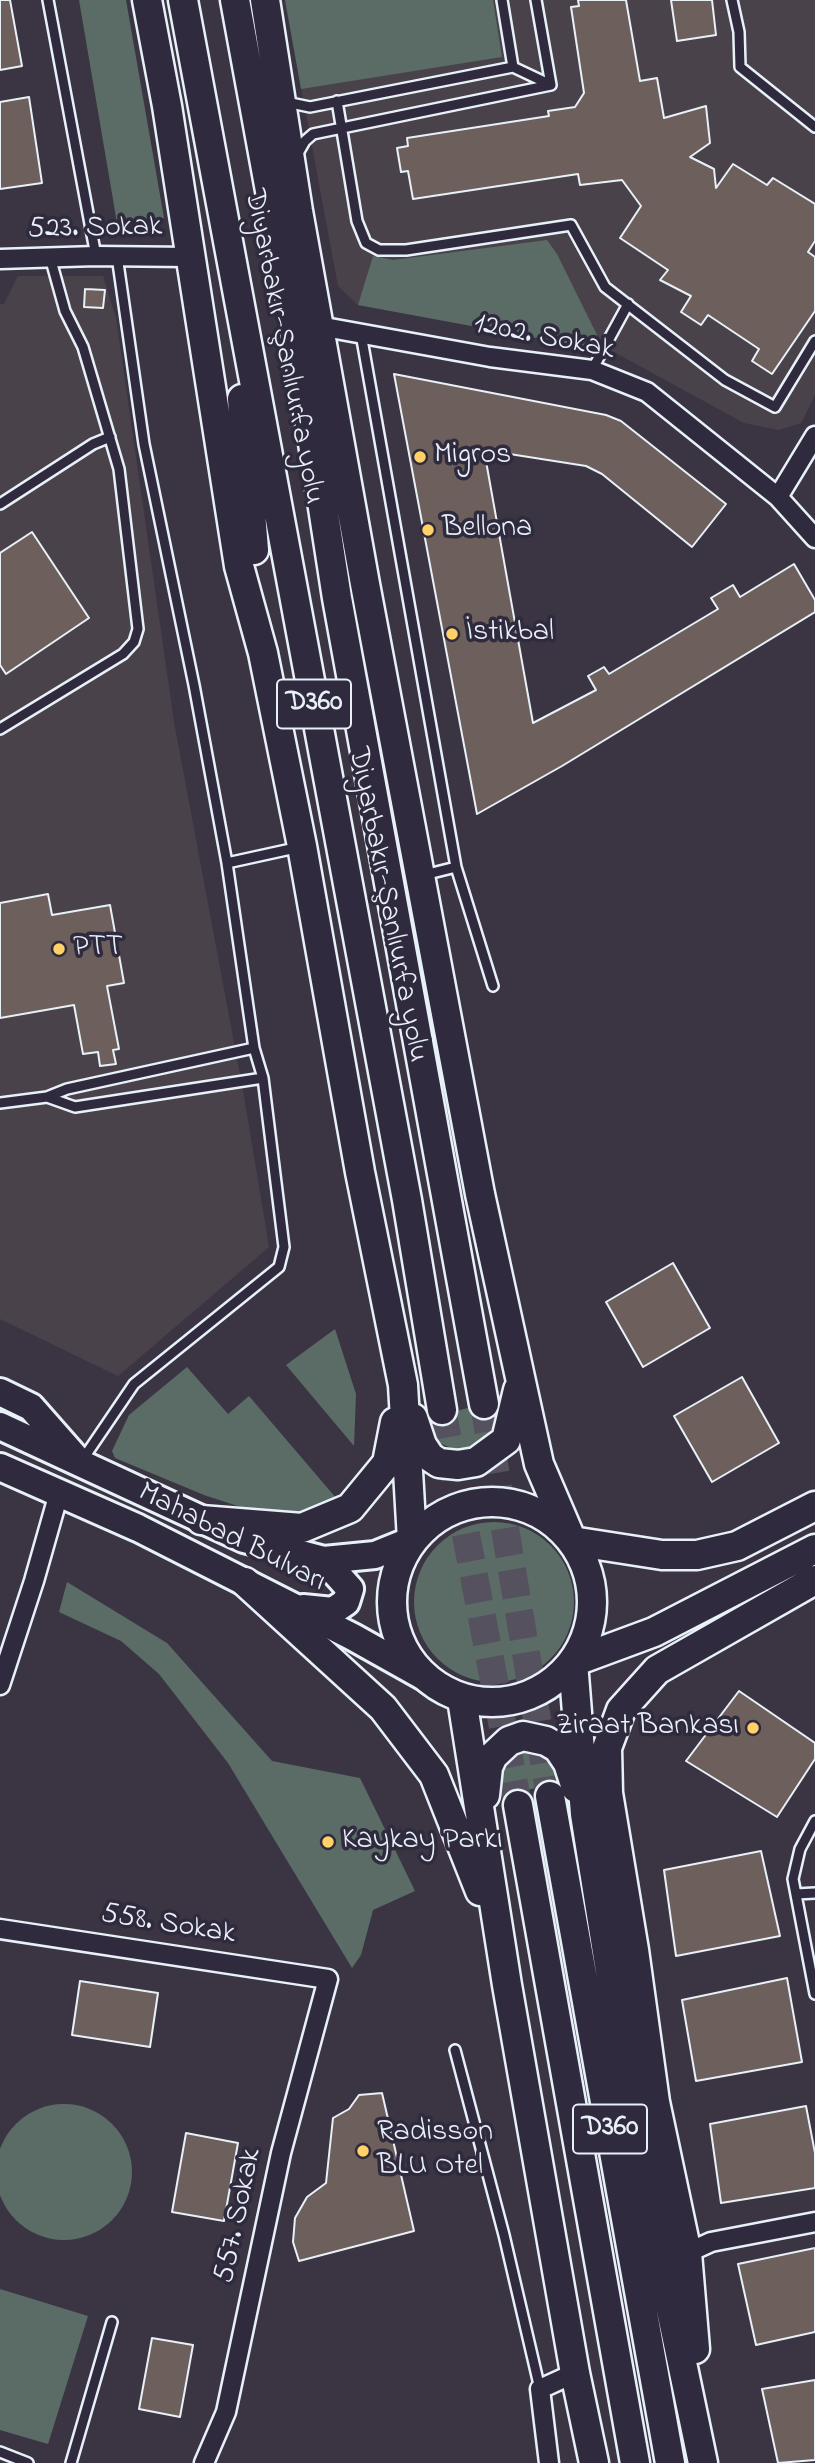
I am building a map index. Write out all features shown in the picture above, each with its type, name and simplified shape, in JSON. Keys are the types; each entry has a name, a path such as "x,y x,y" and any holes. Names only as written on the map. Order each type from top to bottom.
{"highway":[{"path":"148,0 239,566 263,653 302,846 360,1172 403,1385 426,1451 439,1463 458,1465 476,1462 506,1440 520,1382"},
{"name":"Diyarbakır-Şanlıurfa yolu","path":"183,0 407,1200 442,1409"},
{"name":"Diyarbakır-Şanlıurfa yolu","path":"235,0 307,326 337,598 484,1404"},
{"path":"265,0 291,166 307,326 365,584 480,1194 539,1465 572,1541 587,1569 593,1601 588,1633 573,1662 556,1680 535,1693 512,1702 487,1703 462,1699 433,1685 410,1662 395,1633 391,1601 397,1569 412,1540 434,1519 462,1505 492,1501 523,1506 550,1520 572,1541 662,1555 697,1555 737,1546 815,1506"},
{"path":"232,260 263,653"},
{"path":"201,1520 303,1528 350,1508 387,1463 403,1385"},
{"path":"403,1385 412,1540"},
{"path":"573,1662 654,1632 815,1549"},
{"path":"704,2463 687,2253 655,2102 634,1951 607,1793 607,1748 621,1710 657,1670 815,1580"},
{"path":"245,1582 383,1708 434,1775 501,1947"},
{"path":"573,1662 585,1814 663,2272 704,2463"},
{"path":"462,1699 501,1947 575,2372 594,2463"},
{"path":"482,1829 488,1767 493,1756 509,1741 523,1736 547,1741 558,1748 568,1763 585,1814"},
{"name":"D360","path":"550,1796 670,2463"},
{"name":"D360","path":"519,1805 635,2463"}],"main road":[{"path":"0,1392 31,1407 81,1464"},
{"name":"Mahabad Bulvarı","path":"0,1426 244,1539 324,1560 375,1555 412,1540"},
{"name":"Mahabad Bulvarı","path":"0,1467 138,1528 353,1637 428,1679"},
{"path":"294,1607 333,1611 346,1602 350,1590 324,1560"}],"street":[{"name":"523. Sokak","path":"0,259 190,257"},
{"name":"1202. Sokak","path":"307,326 490,357 592,370 647,393 778,496 815,538"},
{"path":"778,496 815,436"},
{"path":"0,1685 59,1493"},
{"name":"558. Sokak","path":"0,1929 328,1979"},
{"name":"557. Sokak","path":"204,2463 226,2413 281,2153 328,1979"},
{"path":"687,2253 711,2242 815,2222"},
{"path":"549,2463 540,2389 575,2372"}],"lane":[{"path":"48,0 96,256"},
{"path":"502,0 513,67"},
{"path":"536,0 551,85"},
{"path":"732,0 739,33 740,67 815,127"},
{"path":"282,102 310,107 513,67 551,85"},
{"path":"291,166 313,134 551,85"},
{"path":"337,101 357,221 366,243 379,250 406,250 571,225 605,287 725,380 775,407 815,341"},
{"path":"81,1464 134,1384 279,1267 284,1247 263,1078 254,1048 228,863 144,444 117,256"},
{"path":"0,729 123,654 134,642 138,629 119,469 83,347 65,311 50,257"},
{"path":"592,370 628,304"},
{"path":"361,334 456,867 493,986"},
{"path":"0,504 93,444 110,437"},
{"path":"228,863 302,846"},
{"path":"420,876 456,867"},
{"path":"0,1103 47,1097 66,1089 254,1048"},
{"path":"47,1097 75,1107 263,1078"},
{"path":"815,1821 800,1849 793,1879 815,1994"},
{"path":"796,1894 815,1893"},
{"path":"455,2050 504,2235 540,2389"},
{"path":"71,2463 112,2322"},
{"path":"0,2452 28,2463"}],"shaded area":[{"path":"285,0 815,0 815,395 801,423 779,430 744,423 614,352 358,305 338,286"},
{"path":"18,276 103,276 116,318 174,722 243,1091 269,1247 118,1376 0,1319 0,304 4,304"}],"green space":[{"path":"79,0 126,0 164,218 117,223"},
{"path":"285,0 493,0 502,57 301,89"},
{"path":"547,240 557,254 597,335 585,347 358,305 373,256 393,260"},
{"path":"335,1329 356,1394 354,1446 286,1365"},
{"path":"187,1367 228,1414 249,1396 342,1505 304,1520 271,1517 204,1495 115,1458 112,1451 129,1415"},
{"path":"496,1401 497,1421 491,1439 473,1450 456,1450 439,1443 424,1419"},
{"path":"494,1522 525,1528 550,1546 568,1571 574,1602 568,1633 550,1658 525,1676 494,1682 463,1676 438,1658 420,1633 414,1602 420,1571 438,1546 463,1528"},
{"path":"67,1582 167,1643 272,1761 360,1778 415,1891 373,1910 361,1955 352,1968 228,1763 159,1674 121,1641 59,1612"},
{"path":"536,1751 555,1764 564,1783 492,1796 495,1769 510,1755"},
{"path":"64,2104 90,2110 112,2124 126,2146 132,2172 126,2198 112,2220 90,2234 64,2240 38,2234 16,2220 2,2198 -4,2172 2,2146 16,2124 38,2110"},
{"path":"0,2289 88,2316 48,2444 0,2430"}],"building":[{"path":"0,0 10,0 22,66 0,70"},
{"path":"578,0 626,0 640,81 657,78 664,118 706,106 710,143 690,157 714,169 716,188 733,164 767,185 773,178 815,204 815,241 808,252 815,257 815,311 772,374 752,361 759,349 708,315 701,325 681,312 691,296 660,280 668,270 620,238 641,206 622,180 580,185 578,174 413,199 408,171 401,172 397,148 408,146 407,138 549,116 548,111 575,107 584,93 571,7 579,6"},
{"path":"671,0 712,0 716,35 677,41"},
{"path":"29,97 42,183 0,189 0,102"},
{"path":"85,289 105,290 103,308 84,307"},
{"path":"394,374 606,415 621,421 726,504 692,547 602,474 586,466 484,450 533,723 596,690 588,676 604,667 609,674 718,609 711,598 733,585 740,597 794,564 815,600 815,612 562,766 477,814"},
{"path":"32,532 89,618 6,674 0,665 0,553"},
{"name":"PTT","path":"48,894 52,915 110,905 124,983 107,986 119,1049 113,1050 116,1064 100,1066 98,1052 83,1054 74,1005 0,1018 0,903"},
{"path":"673,1263 710,1328 643,1367 606,1302"},
{"path":"742,1377 779,1443 712,1482 674,1416"},
{"path":"739,1691 815,1743 815,1759 777,1817 686,1761"},
{"path":"761,1851 780,1936 676,1956 664,1870"},
{"path":"787,1978 802,2062 696,2081 682,2000"},
{"path":"80,1981 158,1993 150,2047 72,2035"},
{"name":"Radisson BLU Otel","path":"382,2093 414,2231 299,2261 293,2242 295,2218 307,2197 326,2183 333,2118 349,2109 359,2095"},
{"path":"806,2106 815,2153 815,2188 721,2203 710,2124"},
{"path":"186,2133 238,2143 224,2221 172,2212"},
{"path":"815,2248 815,2332 756,2345 738,2264"},
{"path":"152,2338 193,2345 180,2417 139,2409"},
{"path":"815,2380 815,2460 778,2463 762,2389"}],"tunnel":[{"path":"484,1404 550,1796"},
{"path":"442,1410 518,1805"}],"place":[{"name":"Migros","path":"420,457"},
{"name":"Bellona","path":"428,530"},
{"name":"İstikbal","path":"452,634"},
{"name":"PTT","path":"59,949"},
{"name":"Ziraat Bankası","path":"753,1728"},
{"name":"Kaykay Parkı","path":"328,1842"},
{"name":"Radisson BLU Otel","path":"363,2151"}]}
